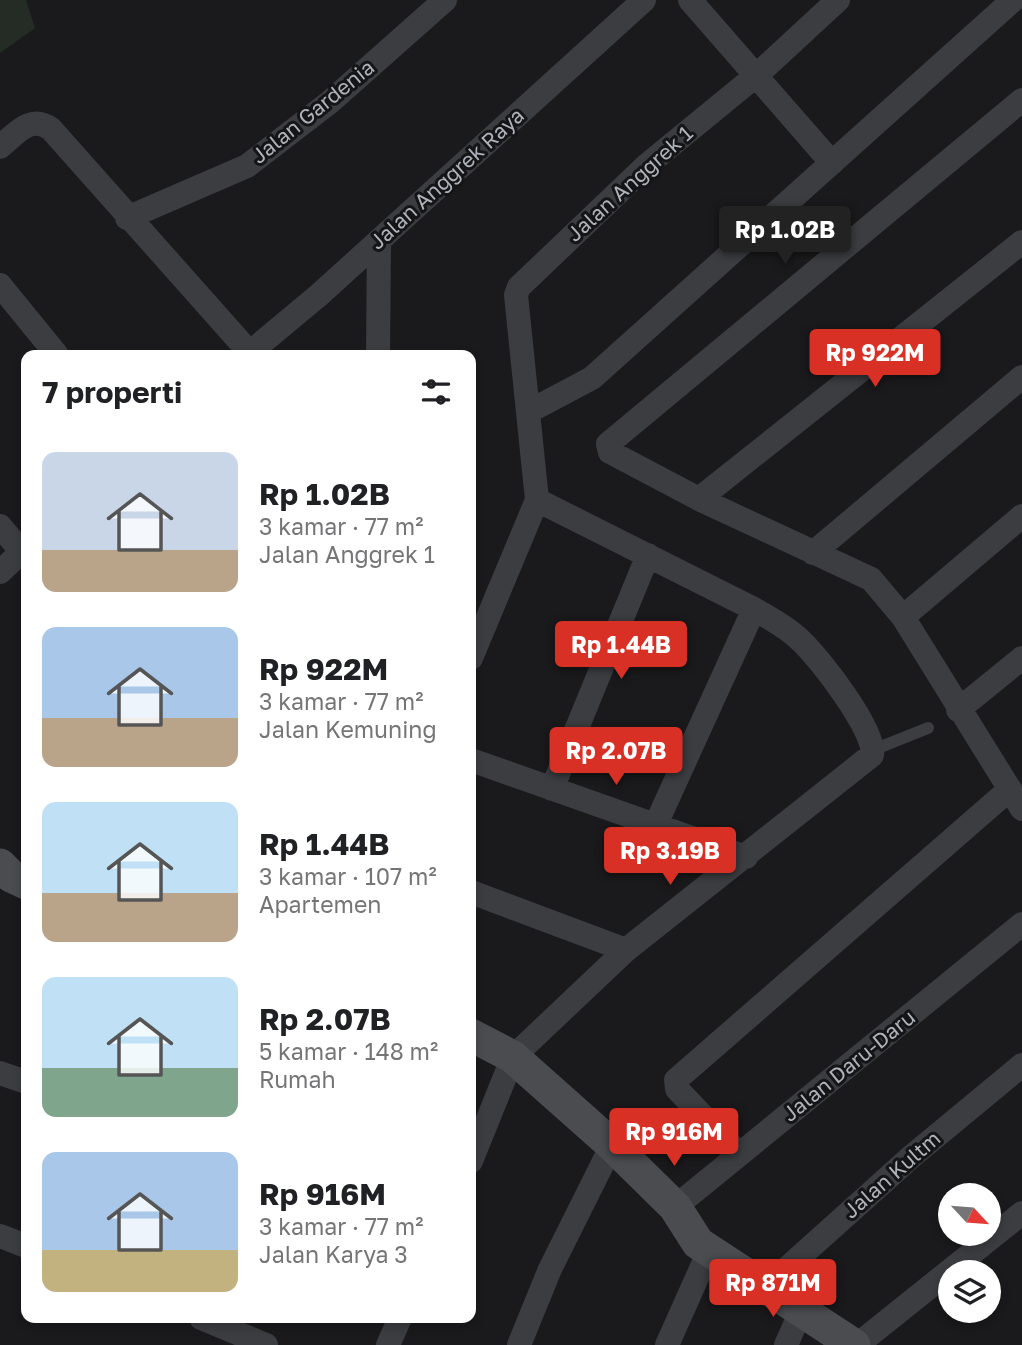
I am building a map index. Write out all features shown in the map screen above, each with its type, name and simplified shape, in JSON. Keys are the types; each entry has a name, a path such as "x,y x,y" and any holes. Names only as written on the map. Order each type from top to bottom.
{"street":[{"name":"Jalan Gardenia","path":"127,218 247,166 330,102 445,0"},
{"name":"Jalan Anggrek Raya","path":"254,350 379,241 644,0"},
{"path":"690,0 758,74 832,163"},
{"name":"Jalan Anggrek 1","path":"528,412 516,295 519,287 647,165 758,74 838,0"},
{"path":"476,646 537,500 528,412 592,378 1013,0"},
{"path":"740,1154 677,1089 676,1080 1019,802 958,710 903,617 872,579 699,499 610,452 609,441 1022,100"},
{"path":"0,147 29,123 43,123 51,129 245,350"},
{"path":"378,350 379,241"},
{"path":"699,499 1022,243"},
{"path":"0,285 53,350"},
{"path":"813,553 1022,377"},
{"path":"476,1150 513,1057 626,950 869,759 873,750 836,680 799,638 754,609 537,500"},
{"path":"903,617 1022,516"},
{"path":"0,526 21,547"},
{"path":"0,572 21,553"},
{"path":"552,789 648,555"},
{"path":"656,824 754,609"},
{"path":"958,710 1022,658"},
{"path":"476,762 746,857"},
{"path":"476,894 626,950"},
{"name":"Jalan Daru-Daru","path":"675,1207 1022,925"},
{"path":"476,1038 513,1057 611,1145 675,1207 690,1233 709,1251 855,1345 1022,1213"},
{"name":"Jalan Kultm","path":"765,1288 911,1157 1022,1065"},
{"path":"0,1073 21,1080"},
{"path":"519,1345 551,1269 611,1145"},
{"path":"0,1236 21,1244"},
{"path":"667,1345 709,1251"},
{"path":"786,1345 801,1311"},
{"path":"213,1323 266,1345"},
{"path":"388,1345 399,1323"}],"lane":[{"path":"873,750 928,728"}],"shaded area":[{"path":"0,0 26,0 35,28 0,53"}]}
